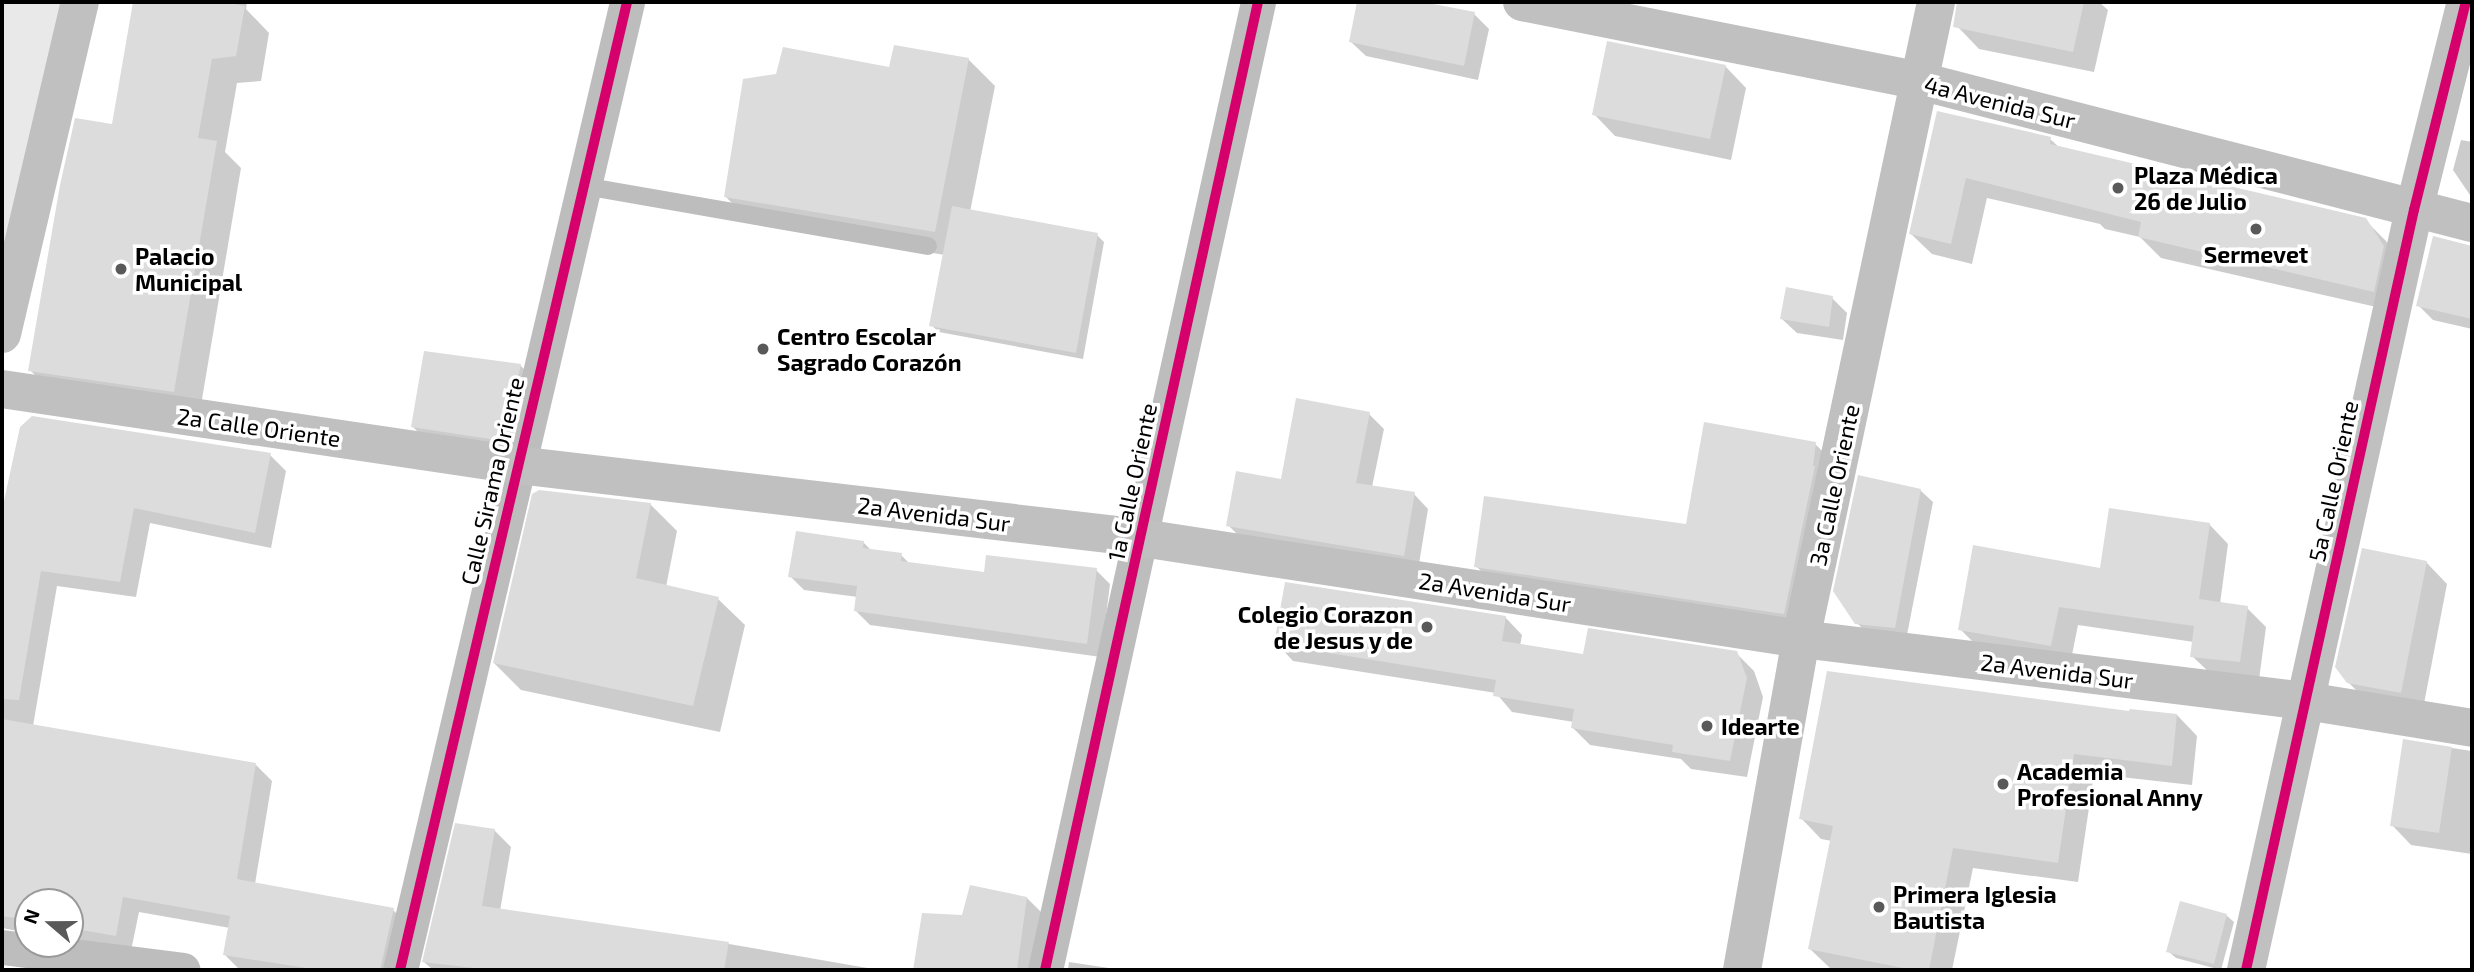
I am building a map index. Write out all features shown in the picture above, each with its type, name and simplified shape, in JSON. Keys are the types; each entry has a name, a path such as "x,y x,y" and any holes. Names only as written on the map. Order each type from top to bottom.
{"main road":[{"path":"2,334 80,2"},
{"name":"4a Avenida Sur","path":"1522,2 1920,81 2472,223"},
{"name":"3a Calle Oriente","path":"1742,970 1801,639 1936,2"},
{"name":"5a Calle Oriente","path":"2246,970 2414,209 2466,2"},
{"name":"2a Calle Oriente","path":"2,389 517,465"},
{"name":"2a Avenida Sur","path":"517,465 1142,538 1801,639 2306,701 2472,728"}],"street":[{"name":"Calle Sirama Oriente","path":"400,970 627,2"},
{"name":"1a Calle Oriente","path":"1045,970 1258,2"},
{"path":"2,947 183,970"}],"lane":[{"path":"584,186 928,246"}],"shaded area":[{"path":"2,2 80,2 2,334"}],"building":[{"name":"Palacio Municipal","path":"133,2 222,2 245,6 236,56 212,59 198,138 217,141 174,392 28,371 60,185 75,118 112,124"},
{"path":"1357,2 1423,2 1475,12 1464,66 1349,42"},
{"path":"1957,2 2084,2 2073,52 1953,27"},
{"path":"1607,41 1726,65 1710,139 1592,115"},
{"path":"894,45 969,58 935,232 724,197 743,79 776,74 783,47 889,67"},
{"path":"1937,111 2051,137 2050,144 2366,218 2384,246 2374,292 2138,237 2141,222 1966,178 1951,244 1909,234"},
{"path":"952,206 1098,233 1076,353 929,326"},
{"path":"2433,236 2472,246 2472,319 2416,306"},
{"path":"1786,287 1833,296 1829,327 1780,319"},
{"path":"424,351 521,364 503,441 411,427"},
{"path":"1296,398 1370,412 1356,483 1415,492 1404,556 1226,526 1236,471 1281,479"},
{"path":"32,416 271,453 255,533 134,508 120,582 41,571 19,700 2,699 2,510 20,427"},
{"path":"1704,422 1816,442 1815,466 1784,614 1474,567 1484,496 1686,524"},
{"path":"1858,475 1921,489 1895,628 1855,624 1833,591"},
{"path":"539,490 651,503 636,578 719,597 693,706 493,663 532,494"},
{"path":"2109,508 2210,523 2199,599 2248,606 2240,662 2190,657 2194,626 2059,607 2051,646 1958,630 1973,545 2100,568"},
{"path":"796,531 864,541 863,548 902,553 901,561 984,572 986,555 1097,568 1087,644 854,611 857,586 788,577"},
{"path":"2362,548 2427,561 2401,693 2347,683 2335,667"},
{"path":"1285,582 1506,616 1502,641 1583,654 1588,628 1737,651 1747,678 1730,761 1672,752 1673,745 1571,728 1574,709 1493,696 1496,680 1274,644"},
{"path":"1827,671 2129,711 2177,714 2172,766 2074,754 2058,863 1953,848 1929,970 1913,970 1808,949 1833,826 1799,819"},
{"path":"2,719 256,763 237,879 394,908 380,970 319,970 223,955 230,916 123,897 116,936 84,930 84,888 14,888 14,918 2,916"},
{"path":"2403,739 2452,747 2439,833 2390,826"},
{"path":"455,823 495,829 482,906 729,942 724,970 492,970 422,962"},
{"path":"970,885 1027,897 1017,970 913,970 922,913 962,915"},
{"path":"2180,901 2227,914 2214,964 2166,952"}],"cycle path":[{"path":"400,970 627,2"},
{"path":"1045,970 1258,2"},
{"path":"2246,970 2414,210 2466,2"}],"place":[{"name":"Plaza Médica 26 de Julio","path":"2118,188"},
{"name":"Sermevet","path":"2256,229"},
{"name":"Palacio Municipal","path":"121,269"},
{"name":"Centro Escolar Sagrado Corazón","path":"763,349"},
{"name":"Colegio Corazon de Jesus y de","path":"1427,627"},
{"name":"Idearte","path":"1707,726"},
{"name":"Academia Profesional Anny","path":"2003,784"},
{"name":"Primera Iglesia Bautista","path":"1879,907"}]}
